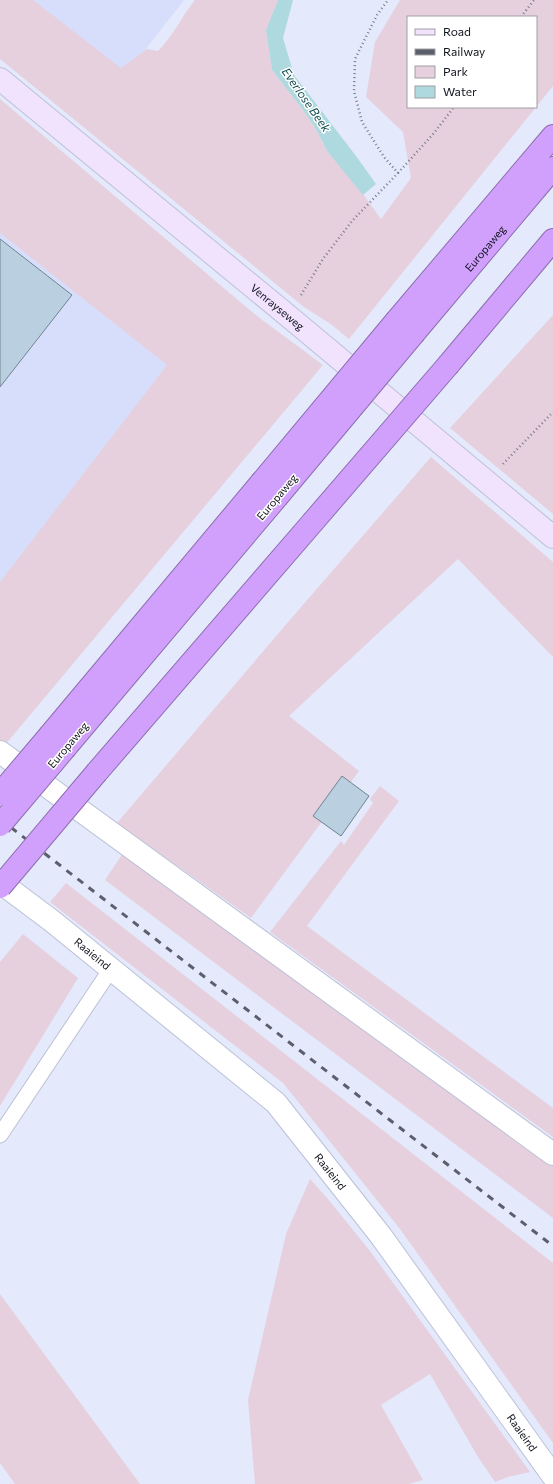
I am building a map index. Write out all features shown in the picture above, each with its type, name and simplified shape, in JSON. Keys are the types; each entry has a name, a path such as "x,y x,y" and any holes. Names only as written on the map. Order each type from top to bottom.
{"highway":[{"path":"269,490 397,320 553,136"},
{"name":"Europaweg","path":"0,825 58,741 269,490 415,332 553,168"},
{"path":"0,887 97,772 449,364 553,240"},
{"path":"449,364 553,259"},
{"path":"0,794 58,741"}],"main road":[{"name":"Venrayseweg","path":"0,79 287,315 553,537"}],"street":[{"path":"0,752 553,1154"},
{"name":"Raaieind","path":"0,882 111,968 276,1103 381,1236 553,1476"}],"lane":[{"path":"0,1135 111,968"}],"path":[{"path":"388,0 378,15 355,59 354,90 362,122 384,157 398,174"},
{"path":"522,16 534,0"},
{"path":"287,315 323,259 352,221 398,174 434,133 453,108"},
{"path":"486,482 553,412"}],"shaded area":[{"path":"0,0 184,0 103,104"},
{"path":"0,191 192,351 0,588"}],"green space":[{"path":"0,0 33,0 121,68 147,49 158,51 195,0 278,0 266,30 272,70 316,129 327,151 363,194 381,219 411,178 403,132 366,97 375,42 400,0 553,0 553,86 537,106 537,16 407,16 407,108 535,108 349,339 332,325 304,307 0,59"},
{"path":"0,99 257,316 323,365 5,745 0,741 0,582 167,365 0,233"},
{"path":"553,315 553,514 450,428"},
{"path":"431,457 553,562 553,657 458,559 289,716 359,771 251,918 117,823"},
{"path":"380,786 399,801 307,926 553,1108 553,1137 270,932 341,841 344,845 373,803 370,799"},
{"path":"123,853 553,1166 553,1218 105,880"},
{"path":"66,883 553,1263 553,1443 400,1229 283,1083 50,902"},
{"path":"23,934 78,978 0,1106 0,962"},
{"path":"310,1179 370,1251 530,1472 508,1477 495,1482 478,1457 430,1374 381,1405 423,1480 409,1484 255,1484 248,1400 286,1234"},
{"path":"0,1294 140,1484 15,1484 0,1463"}],"water":[{"name":"Everlose Beek","path":"278,0 293,0 283,38 294,75 376,184 363,195 327,151 316,129 272,70 266,30"}],"building":[{"path":"0,239 72,295 0,387"},
{"path":"342,776 369,796 341,836 313,816"}],"railway":[{"path":"0,819 553,1246"}]}
